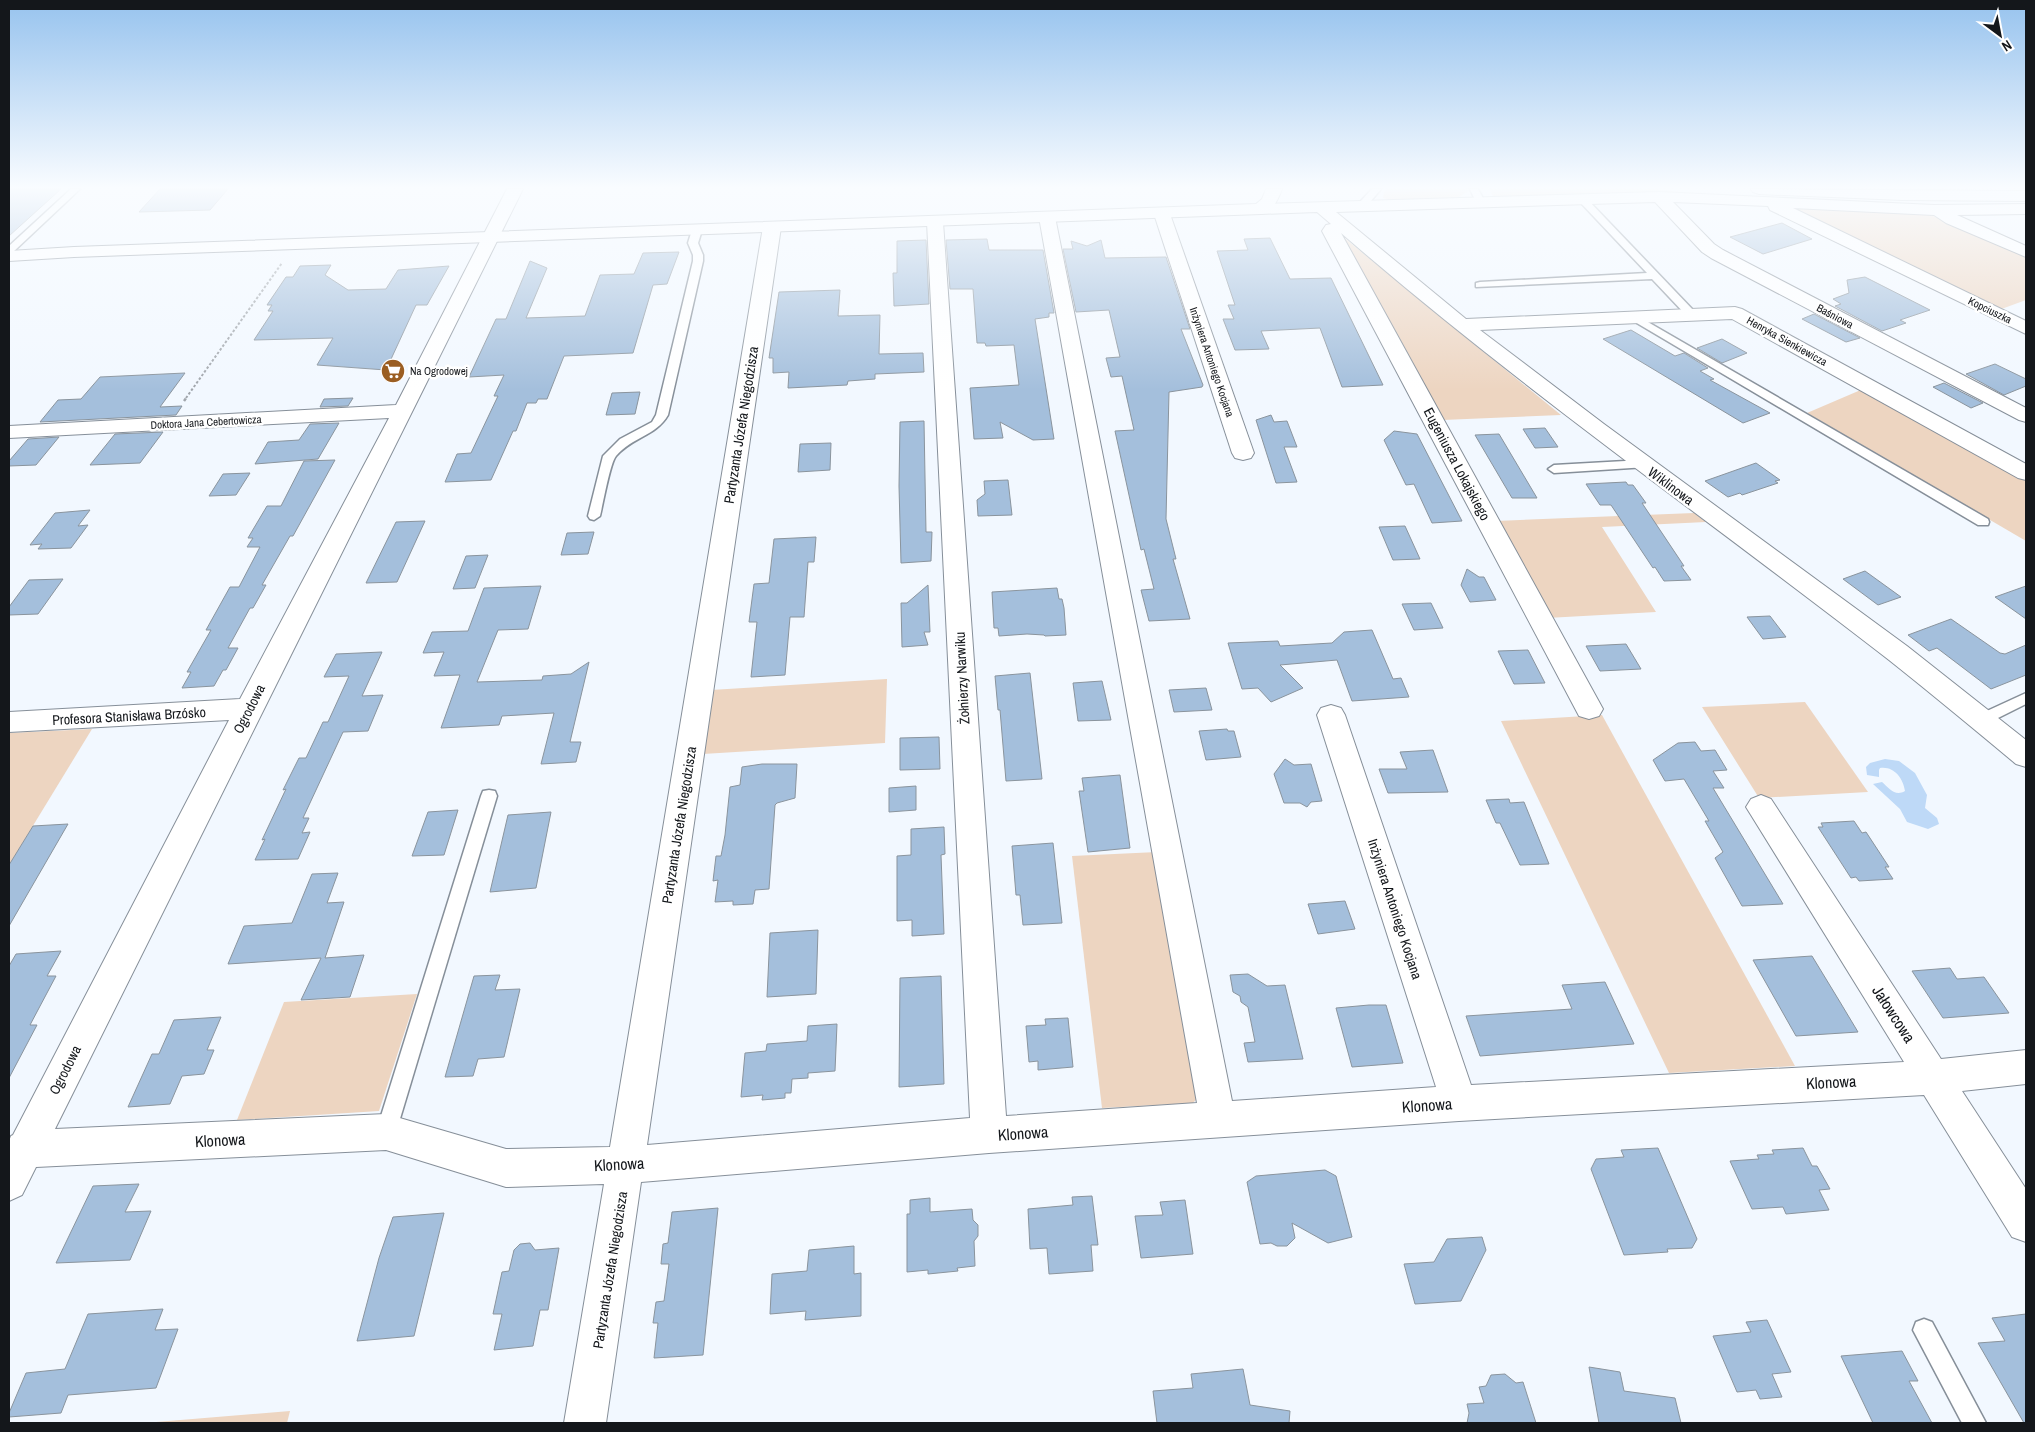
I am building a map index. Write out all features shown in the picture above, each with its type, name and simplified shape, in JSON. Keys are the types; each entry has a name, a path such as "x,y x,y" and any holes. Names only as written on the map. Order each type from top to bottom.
{"main road":[{"name":"Ogrodowa","path":"9,1182 24,1149 404,411 482,256"},
{"name":"Partyzanta Józefa Niegodzisza","path":"586,1423 768,256"},
{"name":"Żołnierzy Narwiku","path":"937,256 989,1135"},
{"path":"1054,256 1218,1119"},
{"name":"Inżyniera Antoniego Kocjana","path":"1176,256 1243,453"},
{"name":"Eugeniusza Lokajskiego","path":"1344,256 1589,709"},
{"name":"Wiklinowa","path":"1379,256 1462,325 1643,464 1880,640 2026,756"},
{"name":"Baśniowa","path":"1721,256 2026,416"},
{"name":"Kopciuszka","path":"1883,256 2026,328"},
{"name":"Henryka Sienkiewicza","path":"1462,325 1730,312 1739,314 2026,473"},
{"name":"Doktora Jana Cebertowicza","path":"9,432 404,411"},
{"name":"Profesora Stanisława Brzósko","path":"9,722 249,709"},
{"name":"Inżyniera Antoniego Kocjana","path":"1331,715 1458,1103"},
{"name":"Jałowcowa","path":"1761,807 2026,1223"},
{"name":"Klonowa","path":"24,1149 386,1132 506,1168 626,1164 1218,1119 1458,1103 1934,1077 2026,1068"}],"lane":[{"path":"594,516 609,456 624,442 656,424 662,415 698,256"},
{"path":"1636,256 1691,314"},
{"path":"1480,285 1655,276"},
{"path":"1634,317 1983,522"},
{"path":"1554,469 1643,464"},
{"path":"1981,720 2026,698"},
{"path":"386,1132 489,796"},
{"path":"1924,1330 1974,1423"}],"path":[{"path":"184,401 287,256"}],"shaded area":[{"path":"1353,256 1366,256 1561,415 1443,420"},
{"path":"1885,256 2026,257 2026,300 1996,311"},
{"path":"1863,389 2026,479 2026,541 1807,413"},
{"path":"1694,513 1706,522 1602,527 1656,612 1547,618 1496,521"},
{"path":"887,679 885,743 703,754 711,690"},
{"path":"1805,702 1868,792 1759,798 1702,707"},
{"path":"1602,715 1795,1066 1669,1073 1501,721"},
{"path":"92,729 9,865 9,733"},
{"path":"1157,852 1202,1093 1193,1103 1102,1108 1072,856"},
{"path":"417,994 379,1111 237,1120 284,1002"},
{"path":"290,1411 287,1423 144,1423"}],"water":[{"path":"1885,759 1899,761 1915,773 1927,795 1925,808 1937,818 1939,824 1928,829 1907,822 1900,809 1873,784 1882,782 1895,792 1901,793 1905,791 1900,777 1890,769 1880,768 1879,777 1867,775 1866,767 1870,763"}],"building":[{"path":"642,256 678,256 667,284 653,285 633,353 564,356 547,399 538,399 536,403 527,403 516,431 513,431 491,480 445,482 457,454 471,453 498,396 494,396 504,375 469,377 496,319 506,319 530,261 547,268 526,318 585,316 600,275 634,274"},
{"path":"897,256 927,256 929,304 894,306 893,273 897,273"},
{"path":"947,256 1044,256 1054,313 1049,313 1049,317 1035,319 1054,439 1033,440 1000,422 1003,438 974,439 970,388 1019,385 1014,345 986,346 985,343 977,343 973,289 950,289"},
{"path":"1064,256 1105,256 1105,258 1166,257 1190,329 1181,329 1203,385 1202,387 1169,392 1166,519 1176,559 1173,559 1190,619 1149,621 1141,590 1154,589 1144,549 1141,550 1115,431 1134,430 1122,376 1111,377 1106,358 1120,357 1109,310 1076,312"},
{"path":"1219,256 1279,256 1290,279 1331,278 1383,385 1342,387 1320,328 1261,331 1269,349 1235,350 1223,319 1234,319 1228,305 1235,305"},
{"path":"331,265 325,275 348,290 386,289 398,270 449,266 427,305 416,305 386,370 317,365 333,338 254,340 273,311 268,311 272,305 267,305 286,277 293,277 300,266"},
{"path":"1865,277 1930,310 1900,320 1906,323 1882,331 1835,306 1841,304 1833,299 1849,293 1847,280"},
{"path":"840,290 838,316 880,315 879,354 923,353 924,372 875,374 875,379 848,381 847,385 788,388 789,372 773,373 773,358 769,358 779,292"},
{"path":"1814,314 1860,338 1846,342 1802,319"},
{"path":"1631,330 1675,356 1684,353 1708,368 1700,371 1714,379 1710,380 1770,413 1743,423 1603,339"},
{"path":"1722,339 1747,353 1722,363 1697,348"},
{"path":"1995,364 2026,379 2026,386 2004,395 1966,374"},
{"path":"185,373 160,407 182,406 176,415 40,422 58,400 81,399 100,377"},
{"path":"1944,383 1983,403 1971,408 1933,387"},
{"path":"640,392 635,414 606,415 612,393"},
{"path":"353,398 348,406 320,407 324,399"},
{"path":"1271,415 1274,422 1287,421 1297,447 1284,447 1297,482 1276,483 1256,420"},
{"path":"924,421 926,532 932,532 931,561 901,563 900,422"},
{"path":"339,423 318,459 255,464 268,442 299,440 310,424"},
{"path":"1545,428 1558,447 1535,448 1523,429"},
{"path":"1394,431 1417,434 1462,521 1432,523 1414,484 1406,485 1384,440"},
{"path":"163,432 140,463 90,465 115,434"},
{"path":"1499,434 1537,498 1512,498 1475,435"},
{"path":"59,437 36,465 9,466 9,461 28,439"},
{"path":"831,443 830,470 798,472 800,444"},
{"path":"335,460 293,536 290,536 262,585 266,585 253,608 250,608 228,648 238,648 226,670 223,670 214,686 182,688 191,672 187,672 211,630 206,630 230,587 239,587 260,547 247,547 253,538 248,538 267,506 281,506 304,461"},
{"path":"1756,463 1780,480 1775,481 1778,483 1742,495 1740,493 1728,497 1705,481"},
{"path":"250,473 236,495 209,496 223,474"},
{"path":"1008,480 1012,515 978,516 977,500 985,494 984,481"},
{"path":"1626,482 1628,485 1633,485 1646,503 1642,503 1684,566 1681,566 1691,580 1664,581 1655,567 1653,568 1611,505 1600,505 1586,484"},
{"path":"90,510 78,526 88,525 71,548 38,549 42,544 30,545 55,513"},
{"path":"425,521 397,582 366,583 396,522"},
{"path":"1405,526 1420,559 1393,560 1379,527"},
{"path":"594,532 588,554 561,555 567,533"},
{"path":"816,537 814,562 808,562 804,617 790,617 785,675 751,677 757,622 749,622 754,584 769,583 774,539"},
{"path":"488,555 475,588 453,589 466,556"},
{"path":"1467,569 1479,577 1484,577 1496,600 1470,602 1461,585"},
{"path":"1865,571 1901,597 1878,605 1843,579"},
{"path":"63,579 38,614 9,615 9,607 29,580"},
{"path":"928,585 930,632 924,632 928,645 902,647 901,603 907,603"},
{"path":"541,586 528,629 498,630 477,682 542,680 543,676 571,674 589,662 570,742 581,742 576,762 541,764 554,713 502,716 499,725 441,728 460,675 434,676 444,652 423,653 432,632 468,631 484,588"},
{"path":"2026,586 2026,619 1995,597"},
{"path":"1057,588 1059,599 1062,599 1064,608 1066,635 1045,636 1027,634 999,636 998,628 994,628 992,592"},
{"path":"1431,603 1443,628 1414,630 1402,604"},
{"path":"1770,616 1786,637 1763,639 1747,617"},
{"path":"1951,619 2000,653 2005,654 2026,645 2026,675 1991,689 1937,648 1929,651 1908,635"},
{"path":"1372,630 1393,679 1401,678 1409,697 1352,701 1337,660 1280,665 1303,688 1271,702 1258,688 1242,689 1228,643 1278,641 1280,646 1332,643 1344,632"},
{"path":"1626,644 1641,669 1600,671 1586,646"},
{"path":"1528,650 1545,683 1514,684 1498,651"},
{"path":"382,652 362,696 383,695 368,731 343,732 303,818 309,818 302,833 310,832 298,859 255,860 265,839 262,840 286,789 283,790 299,758 306,758 323,722 328,722 349,676 324,677 336,654"},
{"path":"1030,673 1042,779 1006,781 995,676"},
{"path":"1102,681 1111,720 1078,721 1073,683"},
{"path":"1206,688 1212,710 1174,712 1169,690"},
{"path":"1227,729 1228,731 1234,731 1241,757 1206,760 1199,731"},
{"path":"939,737 940,769 900,770 900,738"},
{"path":"1695,742 1701,751 1715,750 1727,770 1713,771 1724,788 1713,788 1783,904 1742,906 1715,858 1723,852 1705,821 1709,821 1684,779 1665,781 1653,760 1678,743"},
{"path":"1433,750 1448,792 1388,793 1379,769 1407,769 1400,752"},
{"path":"1285,759 1294,765 1311,764 1322,801 1311,802 1307,807 1300,803 1284,803 1274,774"},
{"path":"762,764 797,764 795,798 775,805 769,889 755,890 753,904 733,905 733,901 715,902 718,880 713,881 716,856 721,856 730,787 740,785 742,767"},
{"path":"1120,775 1130,848 1088,852 1079,791 1084,791 1082,778"},
{"path":"916,786 916,810 889,812 889,788"},
{"path":"1509,799 1510,803 1524,802 1549,864 1520,865 1500,823 1496,823 1486,800"},
{"path":"458,810 444,855 412,856 428,812"},
{"path":"551,812 536,888 490,892 508,815"},
{"path":"1854,821 1862,833 1866,832 1889,867 1885,867 1893,879 1859,881 1856,877 1851,878 1818,827 1823,827 1821,823"},
{"path":"68,824 9,926 9,865 33,826"},
{"path":"944,827 945,854 941,855 944,934 912,936 912,920 897,921 897,856 911,855 911,829"},
{"path":"1053,843 1062,923 1023,925 1020,895 1016,895 1012,846"},
{"path":"338,873 327,903 344,902 325,958 364,955 350,997 301,1000 321,958 228,964 244,926 292,923 312,874"},
{"path":"1345,901 1355,929 1318,934 1308,904"},
{"path":"818,930 816,994 767,997 770,933"},
{"path":"61,951 47,976 56,976 30,1025 37,1025 9,1078 9,966 16,954"},
{"path":"1812,956 1858,1032 1796,1036 1753,960"},
{"path":"1950,968 1957,979 1984,977 2009,1013 1943,1018 1912,971"},
{"path":"1248,974 1267,986 1285,985 1303,1059 1248,1062 1244,1043 1255,1042 1248,1007 1241,1002 1240,996 1233,992 1230,975"},
{"path":"500,975 495,990 520,989 504,1057 478,1059 473,1076 445,1077 474,976"},
{"path":"941,976 944,1084 899,1087 900,978"},
{"path":"1605,982 1634,1044 1480,1056 1466,1016 1572,1009 1562,985"},
{"path":"1386,1005 1403,1063 1352,1067 1336,1008"},
{"path":"221,1017 207,1050 214,1050 204,1074 182,1076 170,1104 128,1107 152,1054 159,1054 174,1020"},
{"path":"1068,1018 1073,1067 1038,1070 1038,1061 1029,1062 1026,1026 1046,1025 1045,1019"},
{"path":"837,1024 835,1071 808,1073 808,1078 792,1079 791,1093 785,1093 785,1098 762,1100 763,1095 741,1097 745,1053 766,1051 767,1044 807,1041 808,1026"},
{"path":"1658,1148 1697,1239 1692,1248 1667,1249 1668,1252 1624,1255 1591,1169 1596,1159 1624,1157 1621,1150"},
{"path":"1803,1148 1812,1166 1817,1166 1830,1189 1819,1190 1829,1210 1786,1214 1783,1207 1752,1209 1730,1161 1759,1159 1757,1155 1774,1154 1772,1150"},
{"path":"1325,1170 1336,1176 1352,1237 1328,1243 1292,1223 1295,1238 1287,1246 1277,1246 1271,1243 1260,1244 1247,1182 1256,1176"},
{"path":"139,1184 125,1212 151,1211 130,1260 56,1263 93,1186"},
{"path":"1092,1196 1098,1245 1091,1245 1093,1271 1049,1274 1047,1248 1030,1249 1028,1209 1073,1205 1072,1197"},
{"path":"930,1198 930,1212 972,1209 973,1220 978,1225 978,1236 974,1241 975,1266 957,1268 958,1271 928,1274 928,1270 907,1272 907,1214 910,1214 910,1200"},
{"path":"1185,1200 1193,1254 1141,1258 1135,1216 1163,1215 1160,1202"},
{"path":"718,1208 703,1355 654,1358 658,1323 653,1323 656,1302 664,1301 669,1264 661,1264 663,1244 668,1243 672,1212"},
{"path":"444,1213 414,1336 357,1341 379,1258 393,1217"},
{"path":"1482,1237 1486,1250 1461,1301 1415,1304 1404,1264 1434,1262 1447,1239"},
{"path":"530,1243 535,1250 559,1248 548,1310 540,1310 533,1346 494,1350 502,1314 493,1314 502,1272 509,1271 514,1250 520,1244"},
{"path":"854,1246 854,1274 861,1273 861,1316 805,1320 806,1311 770,1314 772,1274 807,1271 809,1250"},
{"path":"163,1309 155,1330 178,1329 156,1388 68,1395 61,1413 9,1417 26,1373 65,1369 88,1314"},
{"path":"2026,1314 2026,1423 2024,1423 1978,1343 2005,1341 1992,1318"},
{"path":"1767,1320 1791,1372 1772,1374 1782,1397 1760,1399 1756,1390 1737,1392 1713,1336 1751,1332 1746,1322"},
{"path":"1902,1351 1918,1381 1909,1381 1932,1423 1873,1423 1841,1356"},
{"path":"1589,1367 1620,1372 1624,1391 1675,1398 1681,1423 1599,1423"},
{"path":"1243,1369 1250,1405 1290,1411 1289,1423 1157,1423 1153,1391 1193,1388 1191,1374"},
{"path":"1505,1374 1516,1383 1523,1382 1536,1423 1467,1423 1469,1413 1467,1404 1484,1403 1479,1387 1486,1386 1491,1375"}],"place":[{"name":"Na Ogrodowej","path":"393,371"}]}
